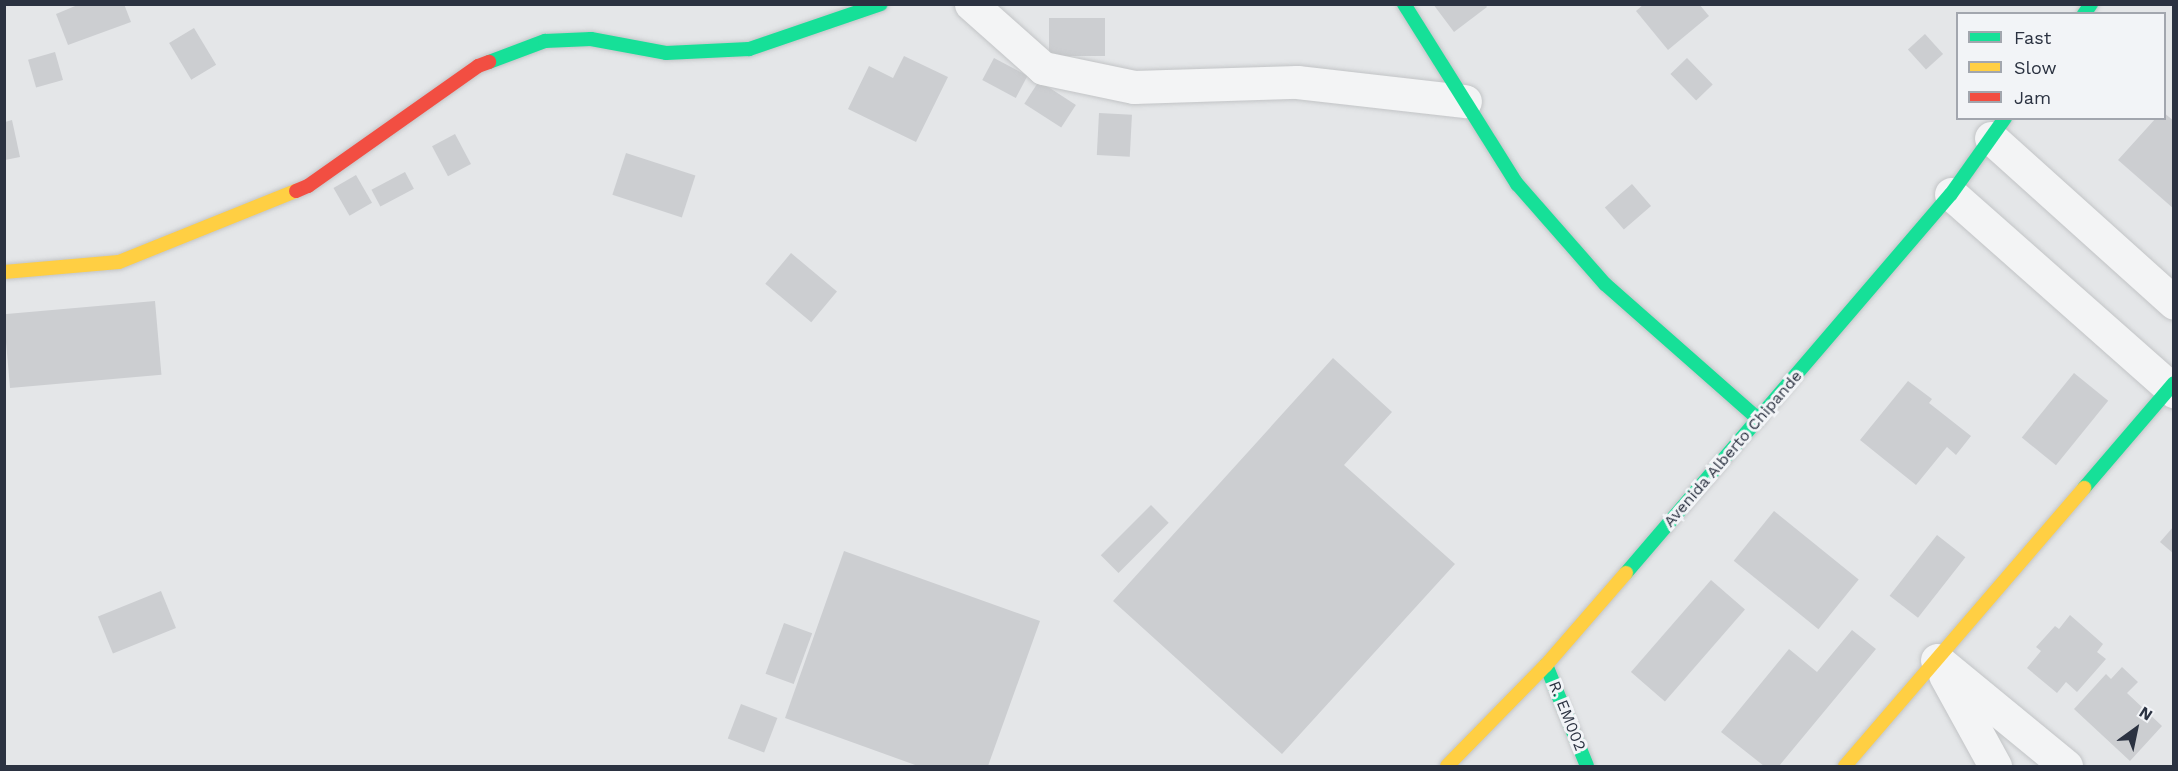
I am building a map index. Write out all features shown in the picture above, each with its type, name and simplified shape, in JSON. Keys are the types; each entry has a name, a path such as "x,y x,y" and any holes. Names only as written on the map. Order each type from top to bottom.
{"street":[{"path":"4,272 119,262 235,218 308,186 478,66 545,41 591,39 666,53 749,49 881,4"},
{"path":"971,4 1043,68 1134,87 1297,82 1465,101"},
{"path":"1404,4 1517,184 1605,284 1759,420"},
{"path":"1998,128 2174,303"},
{"name":"Avenida Alberto Chipande","path":"1446,766 1546,664 1759,420 1951,194 1998,128"},
{"path":"1845,766 2172,387 1951,194"},
{"path":"1937,660 1995,766"},
{"path":"1937,660 2066,766"},
{"name":"R. EM002","path":"1546,664 1587,766"},
{"path":"1469,743 1476,759"}],"building":[{"path":"80,4 124,4 131,22 68,45 56,14"},
{"path":"1433,4 1485,4 1487,7 1454,32"},
{"path":"1644,4 1699,4 1709,16 1668,50 1636,11"},
{"path":"1049,18 1105,18 1105,56 1049,56"},
{"path":"194,28 216,65 191,80 169,43"},
{"path":"1925,34 1943,54 1926,69 1908,49"},
{"path":"55,52 63,80 36,88 28,60"},
{"path":"904,56 948,77 916,142 848,109 869,66 893,78"},
{"path":"994,58 1028,76 1016,98 982,80"},
{"path":"1687,58 1713,85 1696,101 1670,74"},
{"path":"1039,81 1076,105 1061,128 1024,104"},
{"path":"1099,113 1132,115 1130,157 1097,155"},
{"path":"2166,115 2174,121 2174,209 2118,160 2154,120 2166,120"},
{"path":"12,120 20,157 5,160 5,122"},
{"path":"455,134 471,164 448,176 432,146"},
{"path":"626,153 695,176 682,217 612,195"},
{"path":"405,172 414,189 380,207 371,190"},
{"path":"356,175 372,203 349,216 333,188"},
{"path":"1632,184 1651,206 1624,230 1605,208"},
{"path":"791,253 837,292 811,322 765,284"},
{"path":"155,301 161,375 10,388 4,314"},
{"path":"1333,358 1392,412 1344,465 1455,564 1282,754 1113,601"},
{"path":"2074,373 2108,401 2056,465 2022,438"},
{"path":"1908,381 1932,399 1929,403 1971,436 1956,455 1947,447 1916,485 1860,440"},
{"path":"1151,505 1169,523 1118,573 1101,555"},
{"path":"1774,511 1859,580 1818,629 1734,561"},
{"path":"2174,526 2174,554 2160,542"},
{"path":"1937,535 1965,557 1918,618 1890,596"},
{"path":"844,551 1040,621 988,766 918,766 785,718"},
{"path":"1711,580 1745,610 1665,702 1631,672"},
{"path":"161,591 176,628 113,654 98,616"},
{"path":"2070,615 2103,644 2097,652 2106,659 2077,692 2066,682 2057,693 2027,668 2041,651 2036,647 2055,626 2059,629"},
{"path":"784,623 812,633 794,684 766,674"},
{"path":"1852,630 1876,649 1779,766 1764,766 1721,732 1789,649 1817,672"},
{"path":"2122,667 2138,682 2127,693 2162,726 2130,761 2074,709 2106,674 2111,679"},
{"path":"741,704 777,718 764,753 728,739"}],"traffic: fast":[{"path":"489,62 545,41 591,39 666,53 749,49 881,4"},
{"path":"1404,4 1517,184 1605,284 1759,420"},
{"path":"2085,12 2091,4"},
{"path":"1626,573 1951,194 2004,120"},
{"path":"2084,488 2174,383"},
{"path":"1546,665 1587,766"}],"traffic: slow":[{"path":"4,272 119,262 296,191"},
{"path":"1845,766 2084,488"},
{"path":"1447,766 1546,665 1626,573"}],"traffic: jam":[{"path":"296,191 308,186 478,66 489,62"}]}
